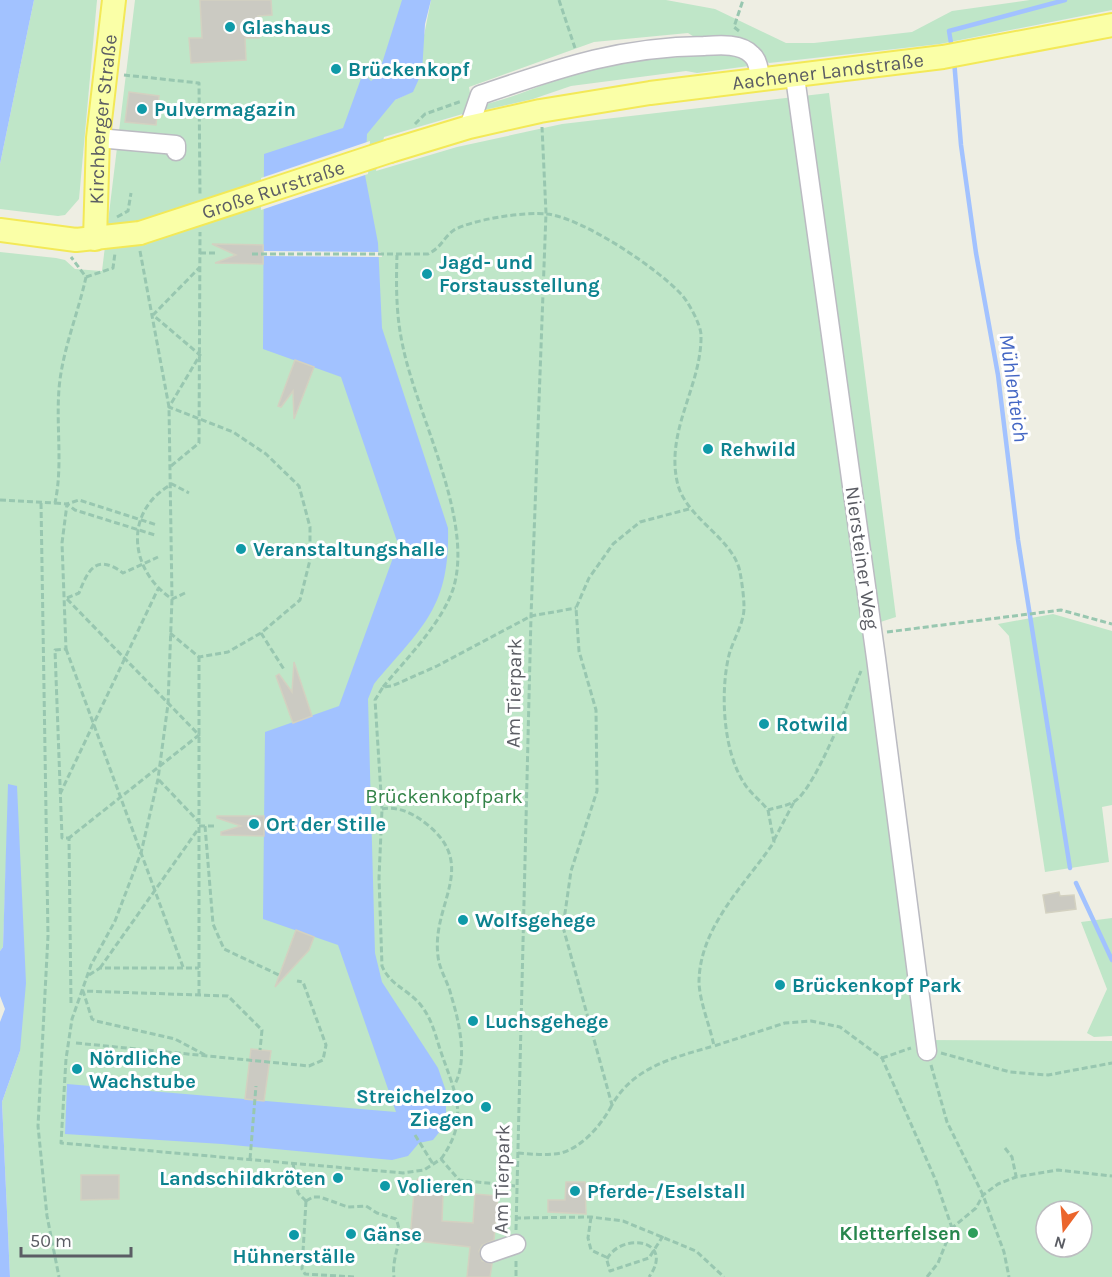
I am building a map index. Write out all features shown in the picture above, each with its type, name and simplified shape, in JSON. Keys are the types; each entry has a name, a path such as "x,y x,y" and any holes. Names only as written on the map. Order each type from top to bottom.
{"main road":[{"name":"Kirchberger Straße","path":"113,236 98,138 114,0"},
{"name":"Aachener Landstraße","path":"540,111 650,93 795,77 953,55 1112,25"},
{"name":"Große Rurstraße","path":"0,230 113,236 469,127 540,111"}],"street":[{"path":"469,127 480,95 579,61 667,46 726,45 741,48 752,54 758,64 760,81"},
{"name":"Niersteiner Weg","path":"795,77 873,634 926,1046"},
{"path":"98,138 176,146 176,151"},
{"path":"490,1253 516,1244"}],"path":[{"path":"559,0 579,61"},
{"path":"104,73 199,83 200,205"},
{"path":"409,130 425,114 480,95"},
{"name":"Am Tierpark","path":"516,1277 515,1186 518,1153 531,616 546,213 540,111"},
{"path":"129,208 131,193"},
{"path":"252,254 428,254 439,249 451,232 465,224 546,213 598,234 643,263 683,295 701,333 694,378 675,438 677,481 689,509 717,534 739,568 744,610 729,657 723,703 729,744 743,783 768,810 774,842"},
{"path":"171,466 200,443 200,229"},
{"path":"113,236 153,315 169,407 172,598 168,704 161,764 141,853 115,921 87,976 72,1019 61,1143 403,1173 424,1170 433,1165 441,1159 453,1142 457,1129 455,1084 433,1023 419,1002 387,978 382,966 379,878 382,809 375,700 442,612 454,587 458,561 455,520 403,348 396,302 397,255"},
{"path":"86,277 114,268 113,236"},
{"path":"200,253 216,253"},
{"path":"75,262 86,277"},
{"path":"153,315 200,267"},
{"path":"55,503 60,482 58,416 62,365 86,277"},
{"path":"153,315 200,355"},
{"path":"169,407 200,355"},
{"path":"169,407 233,432 266,454 299,486 310,527 310,560 300,600 261,633 228,652 199,657 170,633"},
{"path":"172,484 189,493"},
{"path":"172,484 156,493 141,519 137,544 142,566 158,589 172,598"},
{"path":"0,500 67,504 79,500 157,525"},
{"path":"41,502 48,936 38,1126 47,1216 59,1277"},
{"path":"67,504 75,510 155,536"},
{"path":"67,504 62,543 66,649 183,967"},
{"path":"612,1105 563,927 571,871 597,791 596,710 579,651 576,608 589,578 613,544 640,522 689,509"},
{"path":"65,598 79,593 82,580 89,570 101,565 114,567 123,573 158,557"},
{"path":"59,795 158,589"},
{"path":"172,598 185,593"},
{"path":"65,598 199,735"},
{"path":"383,687 393,686 437,666 531,616 576,608"},
{"path":"873,634 1061,610 1112,624"},
{"path":"261,633 285,671"},
{"path":"66,649 55,650 62,838 69,838 120,795 199,735"},
{"path":"199,657 199,995"},
{"path":"714,1046 699,985 702,955 738,887 774,842 794,802 803,794 833,739 863,667 876,658"},
{"path":"158,779 199,825 216,826"},
{"path":"768,810 794,802"},
{"path":"382,809 400,809 415,815 439,833 450,850 453,868 441,922 438,958 452,997 459,1034 462,1071 455,1084"},
{"path":"87,976 100,968 199,825"},
{"path":"205,826 213,924 224,949 279,975"},
{"path":"252,826 258,827"},
{"path":"69,838 71,1003"},
{"path":"100,968 199,968"},
{"path":"76,1043 309,1066 323,1060 326,1045 303,982 297,981"},
{"path":"83,991 228,996 262,1030 260,1050"},
{"path":"83,991 92,1019 96,1022 175,1039 205,1055"},
{"path":"518,1153 552,1154 571,1148 602,1124 621,1090 660,1061 785,1023 811,1021 840,1027 882,1058 936,1181 952,1228"},
{"path":"926,1046 947,1122 983,1195 1004,1252 1009,1277"},
{"path":"882,1058 908,1047 926,1046 1010,1072 1048,1075 1112,1063"},
{"path":"250,1158 257,1100 256,1086"},
{"path":"415,1135 433,1165"},
{"path":"1005,1148 1012,1157 1016,1177"},
{"path":"441,1159 459,1180 515,1186"},
{"path":"293,1163 298,1193 306,1201 302,1269 305,1274 355,1277"},
{"path":"927,1277 938,1263 952,1228 976,1208 983,1195 999,1184 1016,1177 1058,1170 1112,1176"},
{"path":"306,1201 320,1197 348,1207 366,1206 377,1213 396,1219 401,1229 394,1262 394,1277"},
{"path":"515,1218 591,1218 623,1221 696,1251 724,1277"},
{"path":"591,1218 588,1238 591,1250 606,1257 612,1277"},
{"path":"610,1270 649,1258 663,1236"},
{"path":"606,1261 616,1248 639,1242 650,1244 654,1249 655,1265 649,1277"}],"green space":[{"path":"34,0 97,0 79,199 65,215 58,216 0,209 0,164"},
{"name":"Brückenkopfpark","path":"135,0 412,0 395,100 413,91 431,0 666,0 715,9 786,43 814,43 912,32 952,11 1030,0 1112,0 1112,10 940,44 769,63 749,52 708,43 688,33 594,42 469,87 471,99 466,113 384,137 376,171 457,147 562,124 829,93 896,617 868,626 921,1040 1112,1041 1112,1277 10,1277 2,1102 20,1051 9,784 3,947 0,951 0,252 65,260 75,269 102,271"},
{"path":"689,49 748,57 749,66 697,73 686,71 571,86 533,99 480,111 482,105 508,98 584,70 620,62 681,57"},
{"path":"1053,614 1112,631 1112,805 1102,807 1109,862 1045,872 1009,636 998,624"},
{"path":"1112,918 1112,1036 1094,1037 1087,1033 1107,989 1081,922"}],"water":[{"path":"0,0 34,0 0,164"},
{"path":"402,0 431,0 425,24 422,72 413,92 395,100 367,134 365,175 378,243 382,328 448,528 444,578 430,615 374,684 368,699 375,953 382,982 438,1068 446,1091 446,1112 441,1130 433,1140 419,1143 408,1156 392,1160 222,1144 65,1134 67,1084 396,1112 338,945 263,919 265,732 339,706 398,544 341,377 263,349 264,154 343,128 363,73 371,81 378,76"},
{"path":"8,784 17,786 26,983 20,1051 2,1102 10,1277 0,1277 0,1022 5,1009 0,996 0,951 3,947"}],"pier":[{"path":"370,141 368,174 261,210 261,178"},
{"path":"263,251 381,252 382,257 263,256"}],"building":[{"name":"Glashaus","path":"200,0 271,0 272,15 258,16 259,38 245,38 246,60 191,63 189,38 202,38"},
{"name":"Pulvermagazin","path":"129,92 159,96 156,125 125,122"},
{"path":"212,244 263,245 263,264 215,263 236,255"},
{"path":"295,360 314,367 294,419 293,391 281,407 278,406"},
{"path":"294,662 312,716 293,723 276,676 279,674 292,692"},
{"path":"217,816 264,816 264,836 221,835 221,832 241,826 217,818"},
{"path":"1059,892 1060,896 1074,895 1076,909 1046,913 1043,895"},
{"path":"296,930 314,937 309,950 275,987"},
{"path":"251,1049 271,1051 264,1101 245,1099"},
{"path":"81,1175 119,1175 119,1199 81,1200"},
{"path":"418,1179 430,1183 433,1193 443,1194 442,1221 473,1223 475,1194 498,1196 494,1240 482,1245 479,1251 482,1261 492,1264 490,1277 467,1277 470,1247 410,1240 414,1192 410,1192"},
{"name":"Pferde-/Eselstall","path":"566,1182 585,1182 586,1214 548,1212 548,1200 565,1200"}],"waterway":[{"name":"Mühlenteich","path":"952,49 949,31 1065,0"},
{"name":"Mühlenteich","path":"954,60 961,145 976,253 998,375 1018,540 1070,868"},
{"name":"Mühlenteich","path":"1076,883 1112,960"}],"place":[{"name":"Glashaus","path":"230,27"},
{"name":"Brückenkopf","path":"336,69"},
{"name":"Pulvermagazin","path":"142,109"},
{"name":"Jagd- und Forstausstellung","path":"427,274"},
{"name":"Rehwild","path":"708,449"},
{"name":"Veranstaltungshalle","path":"241,549"},
{"name":"Rotwild","path":"764,724"},
{"name":"Ort der Stille","path":"254,824"},
{"name":"Wolfsgehege","path":"463,920"},
{"name":"Brückenkopf Park","path":"780,985"},
{"name":"Luchsgehege","path":"473,1021"},
{"name":"Nördliche Wachstube","path":"77,1069"},
{"name":"Streichelzoo Ziegen","path":"486,1107"},
{"name":"Landschildkröten","path":"338,1178"},
{"name":"Volieren","path":"385,1186"},
{"name":"Pferde-/Eselstall","path":"575,1191"},
{"name":"Kletterfelsen","path":"973,1233"},
{"name":"Gänse","path":"351,1234"},
{"name":"Hühnerställe","path":"294,1235"}]}
